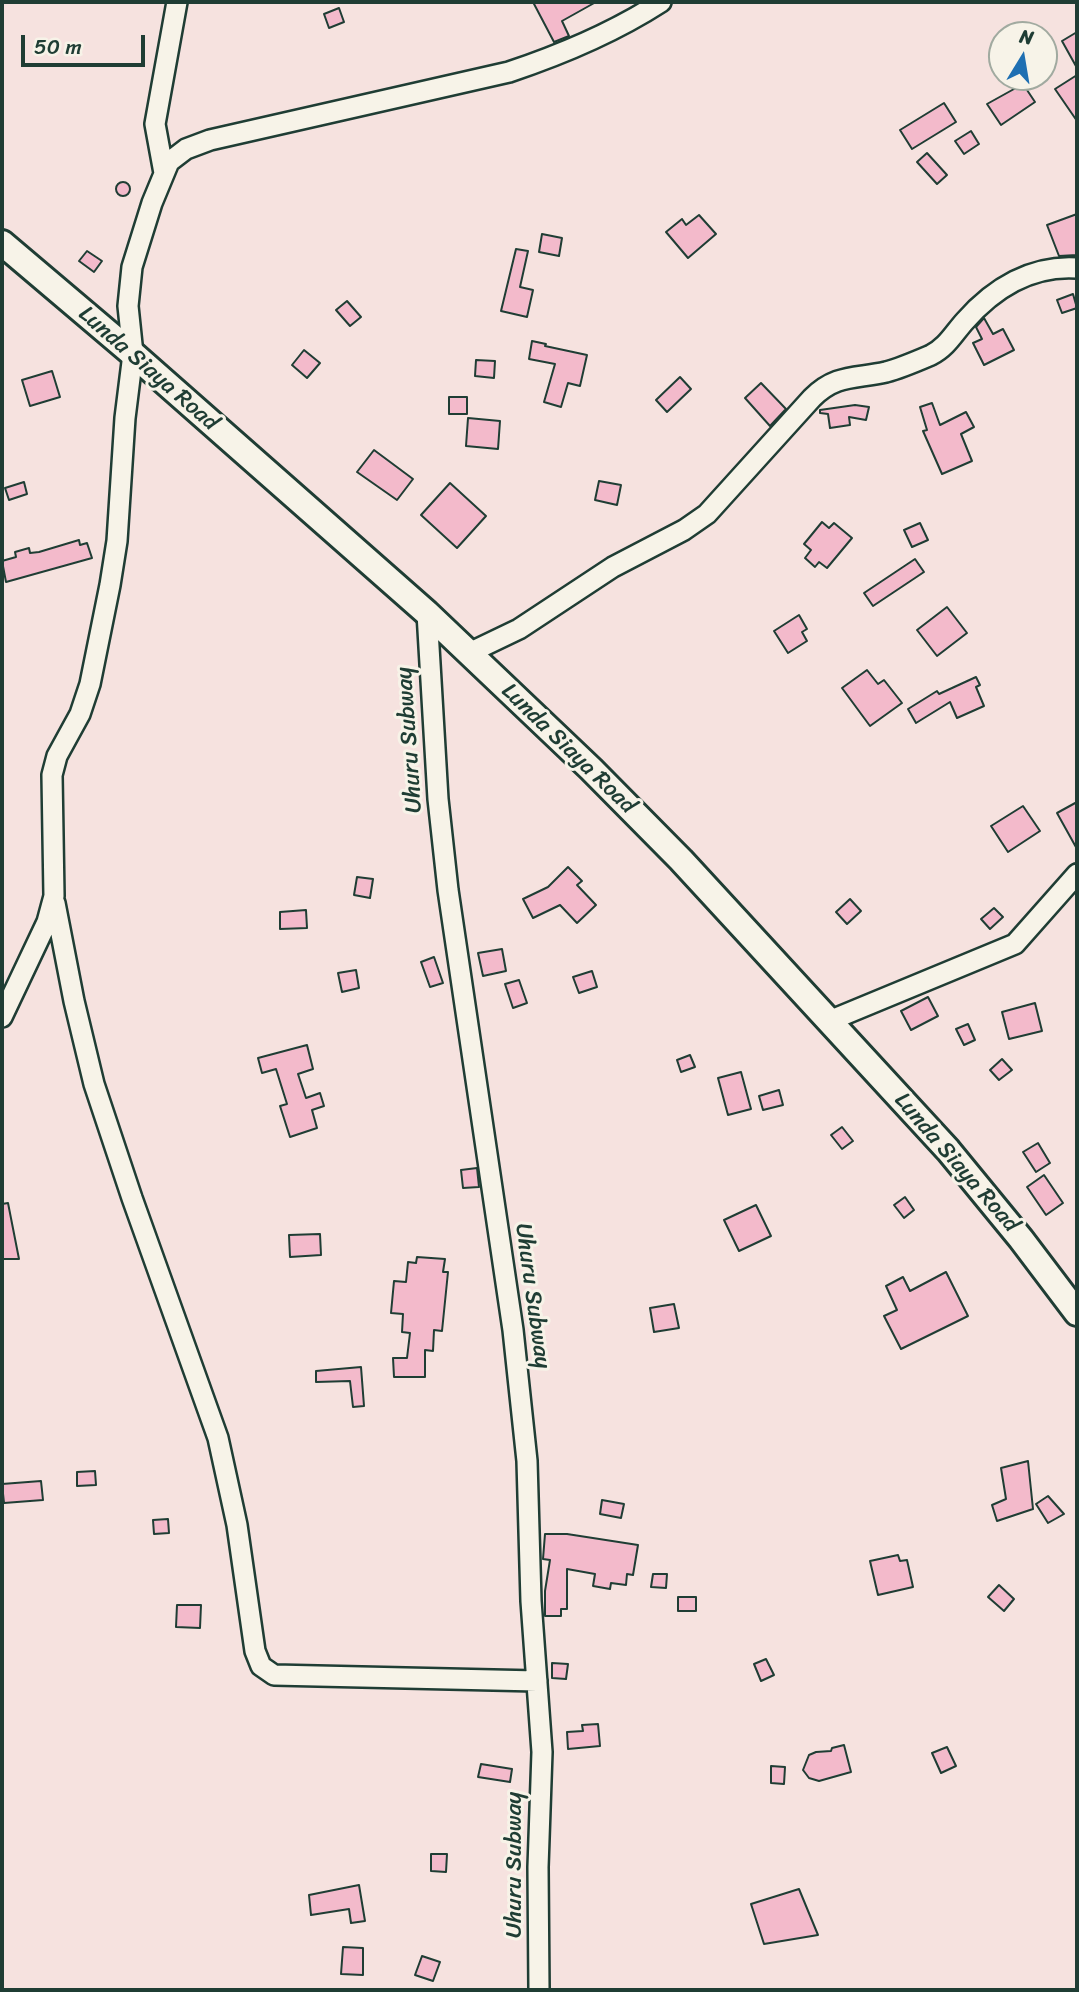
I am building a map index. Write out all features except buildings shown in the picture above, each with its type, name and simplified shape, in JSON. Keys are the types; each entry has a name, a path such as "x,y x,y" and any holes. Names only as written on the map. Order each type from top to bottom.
{"main road":[{"name":"Lunda Siaya Road","path":"2,243 133,354 427,613 582,760 681,860 948,1150 1077,1313"}],"street":[{"path":"164,173 155,124 177,2"},
{"path":"537,1681 274,1675 261,1666 255,1651 237,1525 218,1438 94,1084 74,1000 54,895 52,775 57,756 80,714 90,684 117,541 125,418 133,354 128,306 132,267 164,173 175,155 210,140 483,78 540,62 600,38 661,2"},
{"path":"469,653 519,628 613,567 701,519 747,473 812,398 832,382 845,377 886,372 934,353 946,345 981,304 1000,289 1040,270 1077,268"},
{"name":"Uhuru Subway","path":"427,613 436,775 448,890 521,1393 530,1492 531,1601 541,1752 539,1990"},
{"path":"829,1021 1015,944 1077,874"},
{"path":"2,1017 47,922 54,895"}]}
